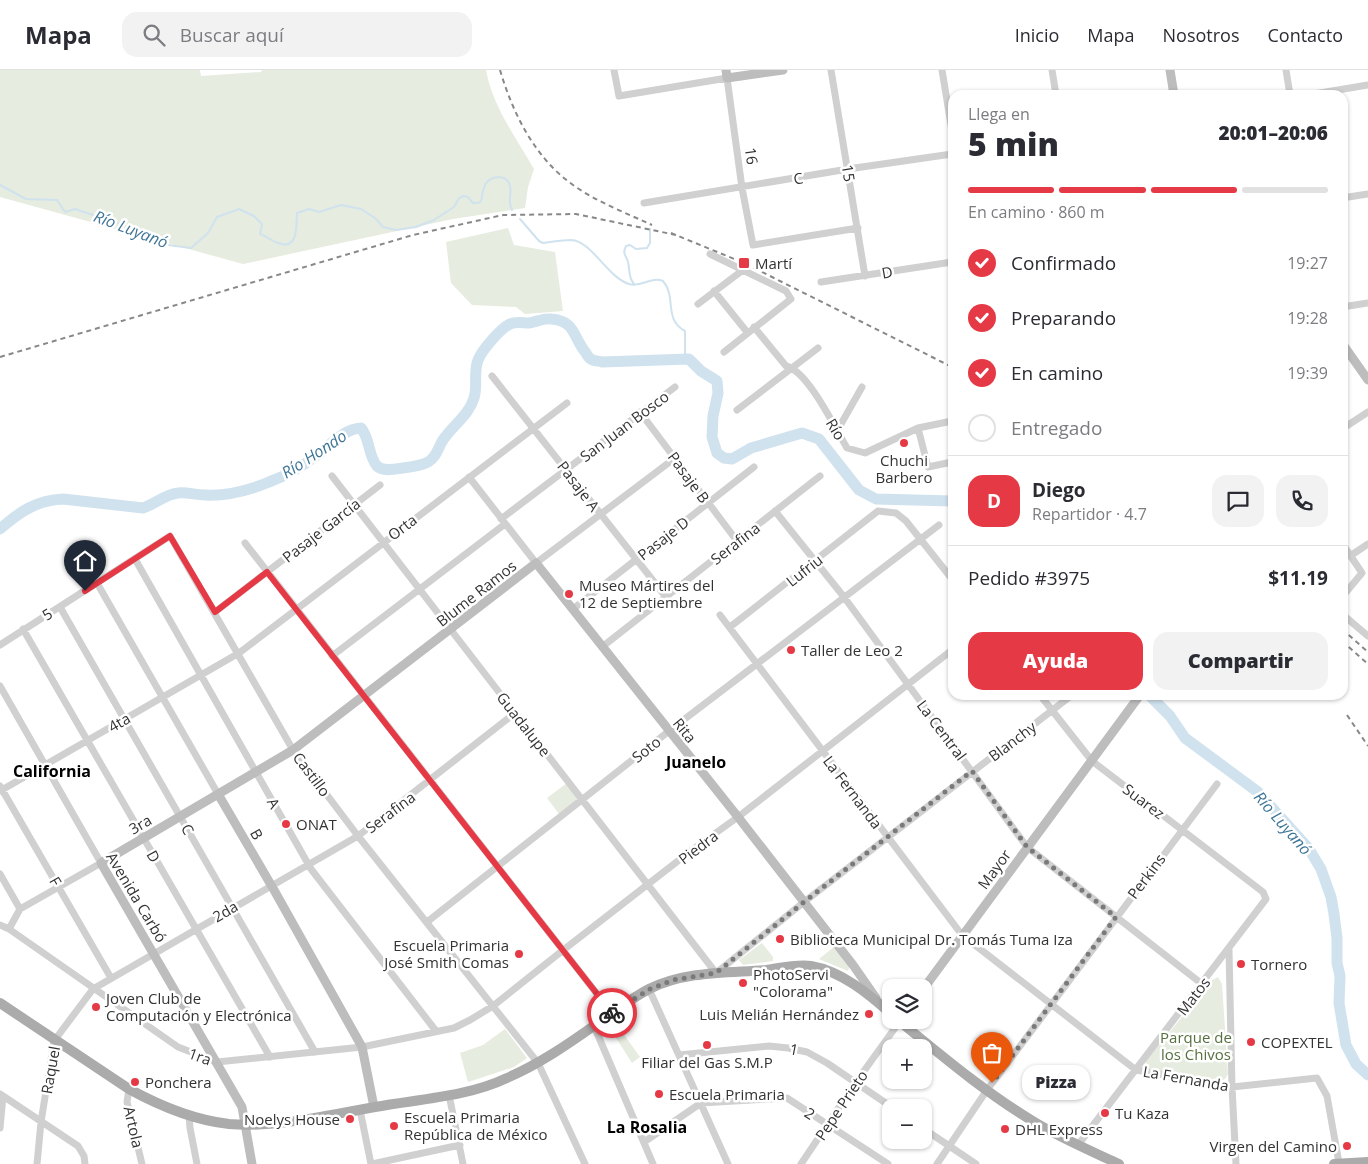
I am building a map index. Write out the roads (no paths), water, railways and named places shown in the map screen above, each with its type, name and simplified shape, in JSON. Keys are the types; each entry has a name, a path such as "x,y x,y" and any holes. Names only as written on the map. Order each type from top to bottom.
{"main road":[{"path":"0,1004 129,1090 151,1101 210,1121 245,1124 275,1123 449,1095 481,1088 505,1080 538,1063 650,989 673,980 716,973 810,966 841,977 882,1006"},
{"path":"910,1029 987,1090 1036,1122 1118,1164"},
{"path":"1354,1162 1368,1158"},
{"path":"1336,1164 1368,1162"}],"street":[{"path":"614,70 619,96 726,74 783,70"},
{"name":"15","path":"832,70 865,276"},
{"path":"942,70 948,107"},
{"path":"1052,70 1055,90"},
{"path":"1170,70 1173,90"},
{"path":"1286,70 1289,90"},
{"name":"16","path":"726,74 742,188 753,245 858,228"},
{"path":"1338,90 1368,85"},
{"name":"C","path":"644,203 948,155"},
{"path":"1348,197 1368,194"},
{"path":"710,254 786,291 790,299 724,352"},
{"name":"D","path":"821,282 948,263"},
{"path":"698,304 743,270"},
{"path":"714,291 747,332"},
{"path":"1348,306 1368,303"},
{"name":"Río","path":"754,327 786,366 793,367 815,393 848,448 865,452 918,428 948,422"},
{"path":"737,410 818,348"},
{"path":"1348,352 1368,380"},
{"name":"Pasaje A","path":"492,376 666,597"},
{"name":"San Juan Bosco","path":"332,656 419,590 566,468 675,387"},
{"path":"837,431 862,387"},
{"name":"Orta","path":"239,653 567,402"},
{"name":"Pasaje B","path":"640,412 737,541"},
{"path":"1348,425 1368,412"},
{"path":"918,428 928,467 948,463"},
{"name":"Blume Ramos","path":"293,750 675,458"},
{"name":"Pasaje D","path":"573,609 754,467"},
{"name":"Guadalupe","path":"332,476 716,973"},
{"name":"Serafina","path":"602,647 820,476"},
{"name":"Rita","path":"469,477 738,817 852,965 878,1002"},
{"name":"Pasaje García","path":"215,612 380,485"},
{"name":"La Central","path":"775,511 844,597 1027,847 1202,984"},
{"name":"Lufriu","path":"730,627 878,511 896,513 906,521 921,539"},
{"name":"Soto","path":"427,922 669,731 939,525"},
{"name":"5","path":"0,645 170,536"},
{"name":"Castillo","path":"170,536 239,653 293,750 358,836 538,1063 585,1164"},
{"path":"921,539 948,574"},
{"path":"245,543 612,1013"},
{"path":"1350,556 1368,544"},
{"path":"1348,553 1362,573 1348,590"},
{"name":"A","path":"135,559 200,675 257,771 308,864 436,1031"},
{"name":"B","path":"97,584 362,1047 374,1107"},
{"name":"C","path":"60,607 315,1052"},
{"name":"La Fernanda","path":"720,615 962,935 1136,1070 1232,1087 1317,1078 1327,1096 1336,1164"},
{"path":"1348,619 1368,636"},
{"name":"D","path":"23,629 270,1057"},
{"name":"4ta","path":"1,789 239,653"},
{"name":"Piedra","path":"436,1031 454,1028 493,1006 948,653"},
{"name":"Avenida Carbó","path":"0,686 242,1107 252,1164"},
{"name":"Suarez","path":"1044,700 1092,761 1263,892"},
{"name":"Blanchy","path":"716,973 804,902 1066,700"},
{"name":"Mayor","path":"930,979 1136,700"},
{"name":"Serafina","path":"358,836 515,713"},
{"name":"3ra","path":"20,909 293,750"},
{"name":"Perkins","path":"937,1164 987,1090 1216,784"},
{"name":"F","path":"1,789 111,978"},
{"name":"2da","path":"93,989 358,836"},
{"path":"0,874 20,909 9,929"},
{"name":"Matos","path":"1078,1145 1266,899 1263,892"},
{"name":"1ra","path":"0,925 9,929 178,1047 217,1062 362,1047 436,1031"},
{"path":"1228,949 1236,1164"},
{"path":"1212,971 1217,969 1226,974 1229,982"},
{"name":"Raquel","path":"37,1164 41,1122 54,1041 93,989"},
{"path":"650,989 728,1164"},
{"path":"594,1026 653,1164"},
{"name":"Pepe Prieto","path":"801,1164 893,1029"},
{"name":"1","path":"679,1055 769,1046 806,1052 827,1062 882,1100"},
{"name":"Artola","path":"129,1090 127,1102 142,1164"},
{"path":"2,1095 78,1146 84,1156 85,1164"},
{"path":"0,1128 2,1095"},
{"path":"449,1095 463,1164"},
{"name":"2","path":"701,1103 787,1098 888,1164"},
{"path":"644,1142 701,1103"},
{"path":"360,1110 371,1164 460,1145"},
{"path":"189,1115 197,1164"},
{"path":"932,1134 976,1164"}],"waterway":[{"name":"Río Luyanó","path":"0,185 26,199 57,200 65,212 75,209 112,221 168,245 191,248 208,233 217,217 239,209 254,216 262,224 260,234 285,244 290,243 295,236 297,213 309,209 319,212 341,205 361,209 375,218 383,227 396,230 416,227 434,220 454,207 459,198 464,196 468,197 473,203 478,203 481,201 485,184 496,177 503,178 509,182 512,210"},
{"name":"Río Luyanó","path":"520,219 539,241 543,243 571,240 586,246 614,274 629,284 638,285 654,280 663,281 669,294 674,320 685,331 685,353 689,359"},
{"path":"634,284 624,253 625,249 626,246 630,245 636,249 647,248 650,243 650,229"},
{"name":"Río Hondo","path":"0,529 14,517 29,508 54,500 63,499 143,508 178,493 213,495 246,490 294,471 348,431 354,429 361,428 364,432 374,462 380,468 386,470 425,463 431,460 443,440 472,404 478,360 492,340 501,330 512,323 529,323 548,319 559,320 569,326 590,359 602,362 689,359 701,371 717,381 718,393 713,416 712,437 717,453 724,458 732,459 751,448 802,433 819,439 859,490 876,499 948,501"},
{"name":"Río Luyanó","path":"1154,700 1170,716 1185,738 1258,792 1309,849 1321,869 1331,897 1334,914 1337,938 1337,963 1340,976 1339,1003 1346,1045 1356,1064 1368,1075"}],"railway":[{"path":"500,70 519,119 547,162 559,174 582,191 652,225"},
{"path":"0,357 413,235 503,215 576,214 676,235"},
{"path":"671,233 744,263 948,365"},
{"path":"1348,634 1368,652"},
{"path":"1348,646 1368,664"},
{"path":"1347,715 1368,746"}],"place":[{"name":"Martí","path":"744,263"},
{"name":"Chuchi Barbero","path":"904,443"},
{"name":"Museo Mártires del 12 de Septiembre","path":"569,594"},
{"name":"Taller de Leo 2","path":"791,650"},
{"name":"ONAT","path":"286,824"},
{"name":"Biblioteca Municipal Dr. Tomás Tuma Iza","path":"780,939"},
{"name":"Escuela Primaria José Smith Comas","path":"519,954"},
{"name":"Tornero","path":"1241,964"},
{"name":"PhotoServi \"Colorama\"","path":"743,983"},
{"name":"Joven Club de Computación y Electrónica","path":"96,1007"},
{"name":"Luis Melián Hernández","path":"869,1014"},
{"name":"COPEXTEL","path":"1251,1042"},
{"name":"Filiar del Gas S.M.P","path":"707,1045"},
{"name":"Ponchera","path":"135,1082"},
{"name":"Pizza","path":"992,1083"},
{"name":"Escuela Primaria","path":"659,1094"},
{"name":"Tu Kaza","path":"1105,1113"},
{"name":"Noelys House","path":"350,1119"},
{"name":"Escuela Primaria República de México","path":"394,1126"},
{"name":"DHL Express","path":"1005,1129"},
{"name":"Virgen del Camino","path":"1347,1146"}],"district":[{"name":"Juanelo","path":"696,762"},
{"name":"California","path":"52,771"},
{"name":"La Rosalia","path":"647,1127"}],"park label":[{"name":"Parque de los Chivos","path":"1196,1046"}]}
